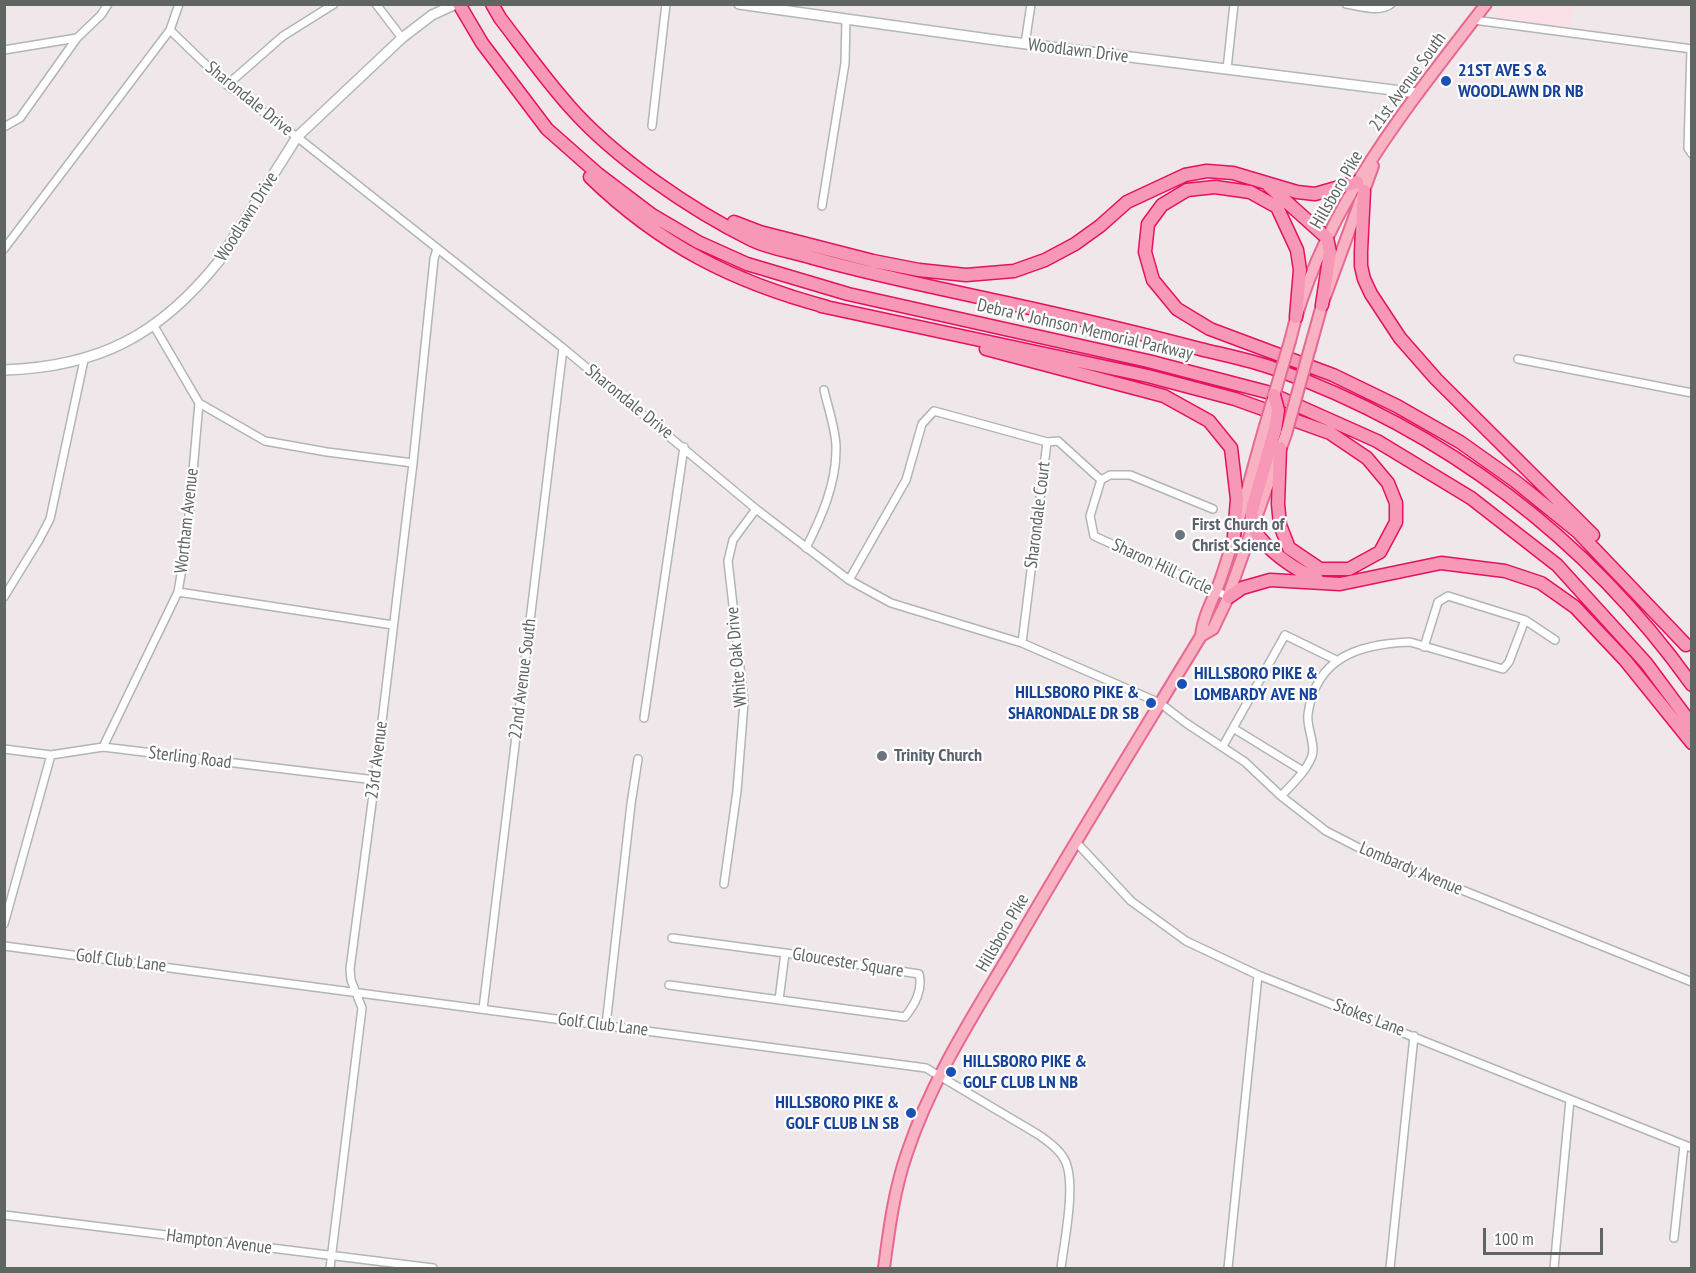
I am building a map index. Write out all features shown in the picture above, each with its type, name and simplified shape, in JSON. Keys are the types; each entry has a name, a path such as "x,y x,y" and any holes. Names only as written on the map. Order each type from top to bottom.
{"highway":[{"name":"Debra K Johnson Memorial Parkway","path":"457,4 482,44 548,129 598,174 652,215 698,242 747,264 848,294 1148,361 1267,392 1377,441 1471,498 1557,566 1646,663 1692,725"},
{"name":"Debra K Johnson Memorial Parkway","path":"492,4 500,18 571,108 615,152 690,205 755,241 855,270 1168,340 1271,368 1386,417 1435,444 1528,510 1571,548 1619,595 1664,646 1692,685"},
{"path":"548,129 569,156 594,181 648,227 699,260 747,281 821,306 1164,396 1209,421 1231,448 1237,499 1234,536"},
{"path":"690,205 760,232 873,261 919,270 966,275 1014,271 1045,260 1100,226 1127,202 1185,174 1207,171 1233,173 1297,192 1315,194 1361,186 1361,266 1364,279 1371,294 1400,338 1436,379 1623,566 1689,649"},
{"path":"1267,184 1327,238 1330,252 1322,305"},
{"path":"1296,317 1300,270 1297,250 1276,207 1250,192 1215,187 1186,190 1162,205 1148,224 1145,252 1153,280 1177,309 1210,329 1333,375 1396,406 1460,442 1515,481 1578,532 1689,649"},
{"path":"821,306 1148,376 1236,399 1330,433 1367,458 1388,483 1396,503 1396,522 1380,552 1349,569 1320,569 1289,548 1280,525 1278,504 1280,448"},
{"path":"1274,395 1278,410 1275,430 1253,506 1251,518 1253,529 1278,557 1325,583"},
{"path":"1223,595 1270,580 1340,584 1441,563 1505,571 1541,583 1575,607 1625,660 1692,743"}],"main road":[{"name":"Woodlawn Drive","path":"4,370 38,369 84,360 121,345 154,326 205,279 219,261 297,137 402,38 432,15 457,4"},
{"name":"Woodlawn Drive","path":"739,4 1026,44 1417,93"},
{"name":"21st Avenue South","path":"1378,152 1417,93 1486,4"},
{"name":"Hillsboro Pike","path":"1274,395 1296,317 1327,238 1361,186 1378,152"},
{"name":"Hillsboro Pike","path":"884,1269 895,1197 906,1154 940,1075 1076,842 1201,636 1213,629 1223,595 1234,536 1310,348 1361,186"},
{"name":"Hillsboro Pike","path":"1223,595 1253,529 1280,448 1275,430"}],"street":[{"path":"4,127 20,118 77,38 101,15 108,4"},
{"path":"4,249 170,30 179,4"},
{"path":"227,85 283,36 334,4"},
{"path":"376,4 402,38"},
{"path":"652,126 666,4"},
{"path":"1026,44 1031,4"},
{"path":"1227,69 1234,4"},
{"path":"1346,4 1381,9 1391,4"},
{"path":"822,206 845,63 846,19"},
{"path":"1474,20 1691,49 1688,148 1692,154"},
{"name":"Sharondale Drive","path":"170,30 227,85 297,137 563,348 756,509 849,580 891,603 1022,643 1160,703"},
{"path":"4,50 77,38"},
{"name":"23rd Avenue","path":"330,1269 362,1008 351,980 350,969 375,780 413,463 434,259 437,249"},
{"path":"154,326 199,403 265,441 413,463"},
{"name":"22nd Avenue South","path":"483,1009 563,348"},
{"path":"1518,359 1692,393"},
{"path":"4,597 50,519 84,360"},
{"path":"806,549 820,521 830,491 837,449 824,390"},
{"name":"Wortham Avenue","path":"103,747 178,592 188,539 199,403"},
{"name":"Sharondale Court","path":"849,580 906,480 922,424 934,411 1047,442 1022,643"},
{"path":"1047,442 1058,441 1101,480 1110,475 1130,475 1214,509"},
{"path":"644,718 684,447"},
{"name":"Sharon Hill Circle","path":"1101,480 1090,516 1094,536 1223,595"},
{"name":"White Oak Drive","path":"724,884 744,703 728,561 733,540 756,509"},
{"path":"178,592 393,625"},
{"path":"1424,647 1438,602 1448,596 1525,620 1555,640"},
{"path":"1281,796 1303,771 1313,754 1307,716 1316,686 1336,660 1350,652 1410,642 1503,669 1509,662 1525,620"},
{"path":"1223,746 1285,635 1336,660"},
{"name":"Lombardy Avenue","path":"1160,703 1245,762 1281,796 1326,831 1367,852 1692,982"},
{"path":"1232,730 1303,771"},
{"name":"Sterling Road","path":"4,749 51,754 103,747 375,780"},
{"path":"4,924 51,754"},
{"path":"606,1025 638,759"},
{"name":"Stokes Lane","path":"1076,842 1131,901 1186,941 1258,975 1688,1147"},
{"name":"Gloucester Square","path":"669,985 905,1017 914,1006 920,986 919,974 672,938"},
{"name":"Golf Club Lane","path":"4,946 927,1068 1039,1135 1064,1157 1070,1173 1061,1269"},
{"path":"778,1000 785,953"},
{"path":"1228,1269 1258,975"},
{"path":"1390,1269 1414,1036"},
{"path":"1554,1269 1570,1100"},
{"path":"1674,1238 1688,1147"},
{"name":"Hampton Avenue","path":"4,1215 434,1269"}],"shaded area":[{"path":"1500,5 1573,5 1571,29 1493,18"}],"place":[{"name":"21ST AVE S & WOODLAWN DR NB","path":"1446,81"},
{"name":"First Church of Christ Science","path":"1180,535"},
{"name":"HILLSBORO PIKE & LOMBARDY AVE NB","path":"1182,684"},
{"name":"HILLSBORO PIKE & SHARONDALE DR SB","path":"1151,703"},
{"name":"Trinity Church","path":"882,756"},
{"name":"HILLSBORO PIKE & GOLF CLUB LN NB","path":"951,1072"},
{"name":"HILLSBORO PIKE & GOLF CLUB LN SB","path":"911,1113"}]}
